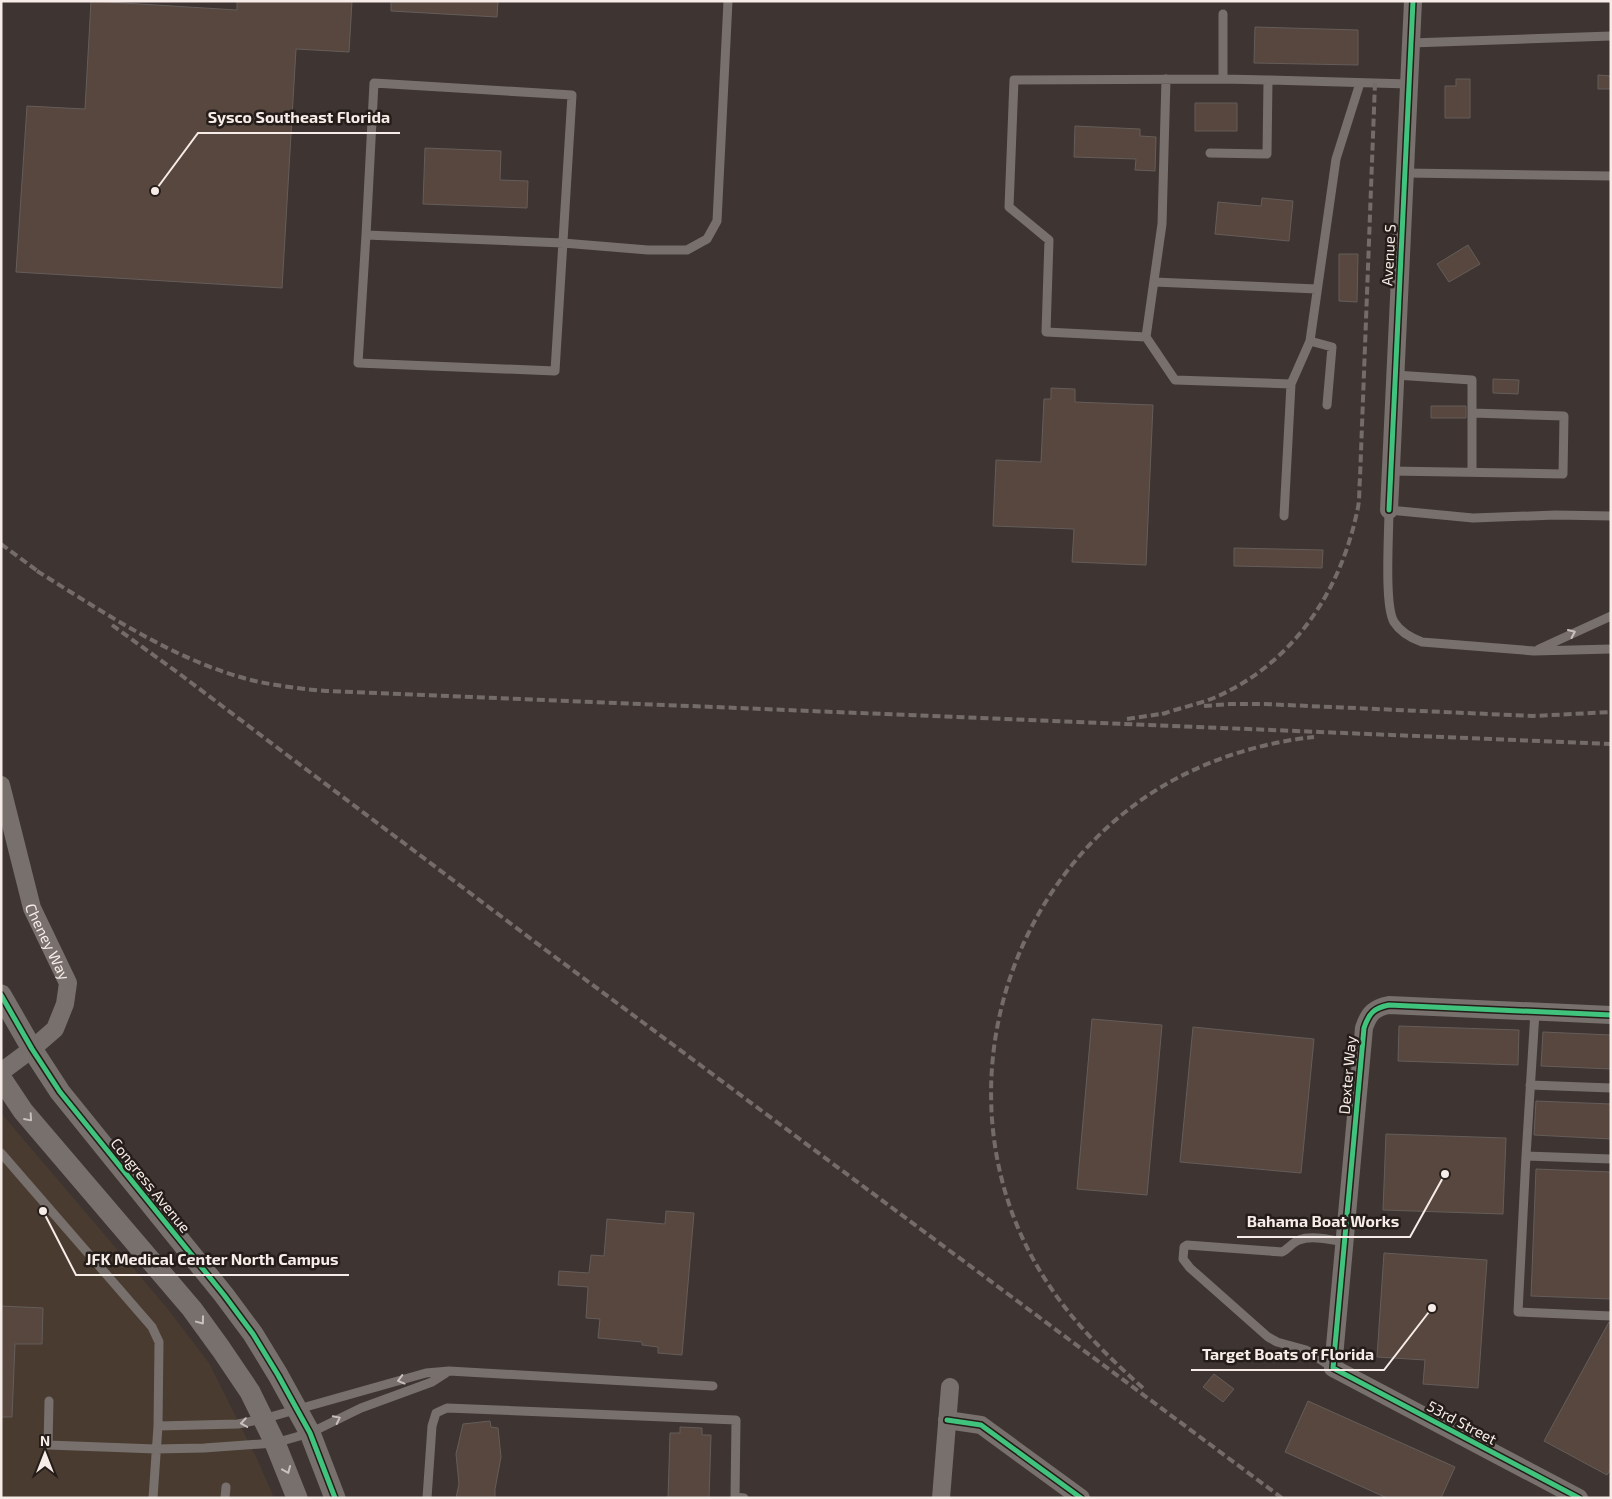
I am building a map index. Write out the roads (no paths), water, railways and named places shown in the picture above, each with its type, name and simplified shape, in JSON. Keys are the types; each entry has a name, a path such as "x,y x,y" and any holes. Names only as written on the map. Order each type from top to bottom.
{"street":[{"name":"Avenue S","path":"1389,510 1413,1"},
{"name":"Cheney Way","path":"1,785 32,908 68,983 65,1004 55,1029 1,1072"},
{"name":"Congress Avenue","path":"1,995 32,1049 60,1092 224,1295 253,1334 278,1374 310,1433 335,1498"},
{"name":"Dexter Way","path":"1334,1368 1364,1028 1369,1014 1378,1007 1389,1005 1603,1015"},
{"path":"1,1078 23,1112 192,1309 221,1349 250,1392 275,1444 297,1498"},
{"name":"53rd Street","path":"1334,1368 1580,1498"},
{"path":"941,1498 950,1387"},
{"path":"947,1420 981,1425 1081,1498"}],"lane":[{"path":"366,235 563,243 648,250 687,250 707,239 717,221 728,1"},
{"path":"1223,14 1223,79"},
{"path":"1411,42 1611,36"},
{"path":"1166,79 1162,224 1146,337 1175,380 1291,384"},
{"path":"1146,337 1046,332 1049,240 1009,207 1014,80 1223,79 1409,84"},
{"path":"1210,152 1267,154 1268,80"},
{"path":"374,83 572,95 563,243 555,371 358,363 374,83"},
{"path":"1284,516 1291,384 1310,341 1336,159 1360,83"},
{"path":"1405,173 1611,176"},
{"path":"1154,282 1317,289"},
{"path":"1310,341 1332,347 1327,405"},
{"path":"1395,375 1472,380 1472,472"},
{"path":"1391,471 1563,474 1564,416 1472,413"},
{"path":"1611,516 1556,515 1473,518 1389,510 1389,606 1394,622 1406,635 1422,642 1534,651 1611,649"},
{"path":"1534,651 1611,616"},
{"path":"1534,1012 1518,1312 1611,1316"},
{"path":"1530,1085 1611,1088"},
{"path":"1,1152 152,1327 159,1342 158,1426 153,1498"},
{"path":"1526,1156 1611,1159"},
{"path":"1334,1368 1306,1350 1277,1342 1268,1337 1190,1268 1183,1259 1184,1247 1187,1245 1282,1252 1290,1248 1297,1240 1302,1239 1310,1238 1345,1242"},
{"path":"49,1401 48,1446 156,1449 275,1444 310,1433 361,1408 432,1382 449,1371"},
{"path":"158,1426 238,1424 263,1419 426,1373 449,1371 713,1386"},
{"path":"427,1498 432,1426 436,1413 447,1408 736,1420 735,1498 744,1498"},
{"path":"225,1498 226,1487"}],"railway":[{"path":"1162,714 1203,702 1243,683 1268,665 1290,645 1309,622 1325,597 1339,570 1349,542 1358,508 1359,495 1375,83"},
{"path":"1,544 43,575"},
{"path":"37,571 142,635 197,662 255,681 326,691 1611,744"},
{"path":"112,625 1282,1498"},
{"path":"1204,706 1264,704 1533,716 1611,712"},
{"path":"1127,719 1167,713"},
{"path":"1143,1388 1086,1333 1054,1293 1027,1248 1016,1223 998,1164 991,1104 995,1044 1008,985 1030,930 1062,878 1102,833 1150,794 1208,763 1250,749 1314,737"}],"place":[{"name":"Sysco Southeast Florida","path":"155,191"},
{"name":"Bahama Boat Works","path":"1445,1174"},
{"name":"JFK Medical Center North Campus","path":"43,1211"},
{"name":"Target Boats of Florida","path":"1432,1308"}]}
